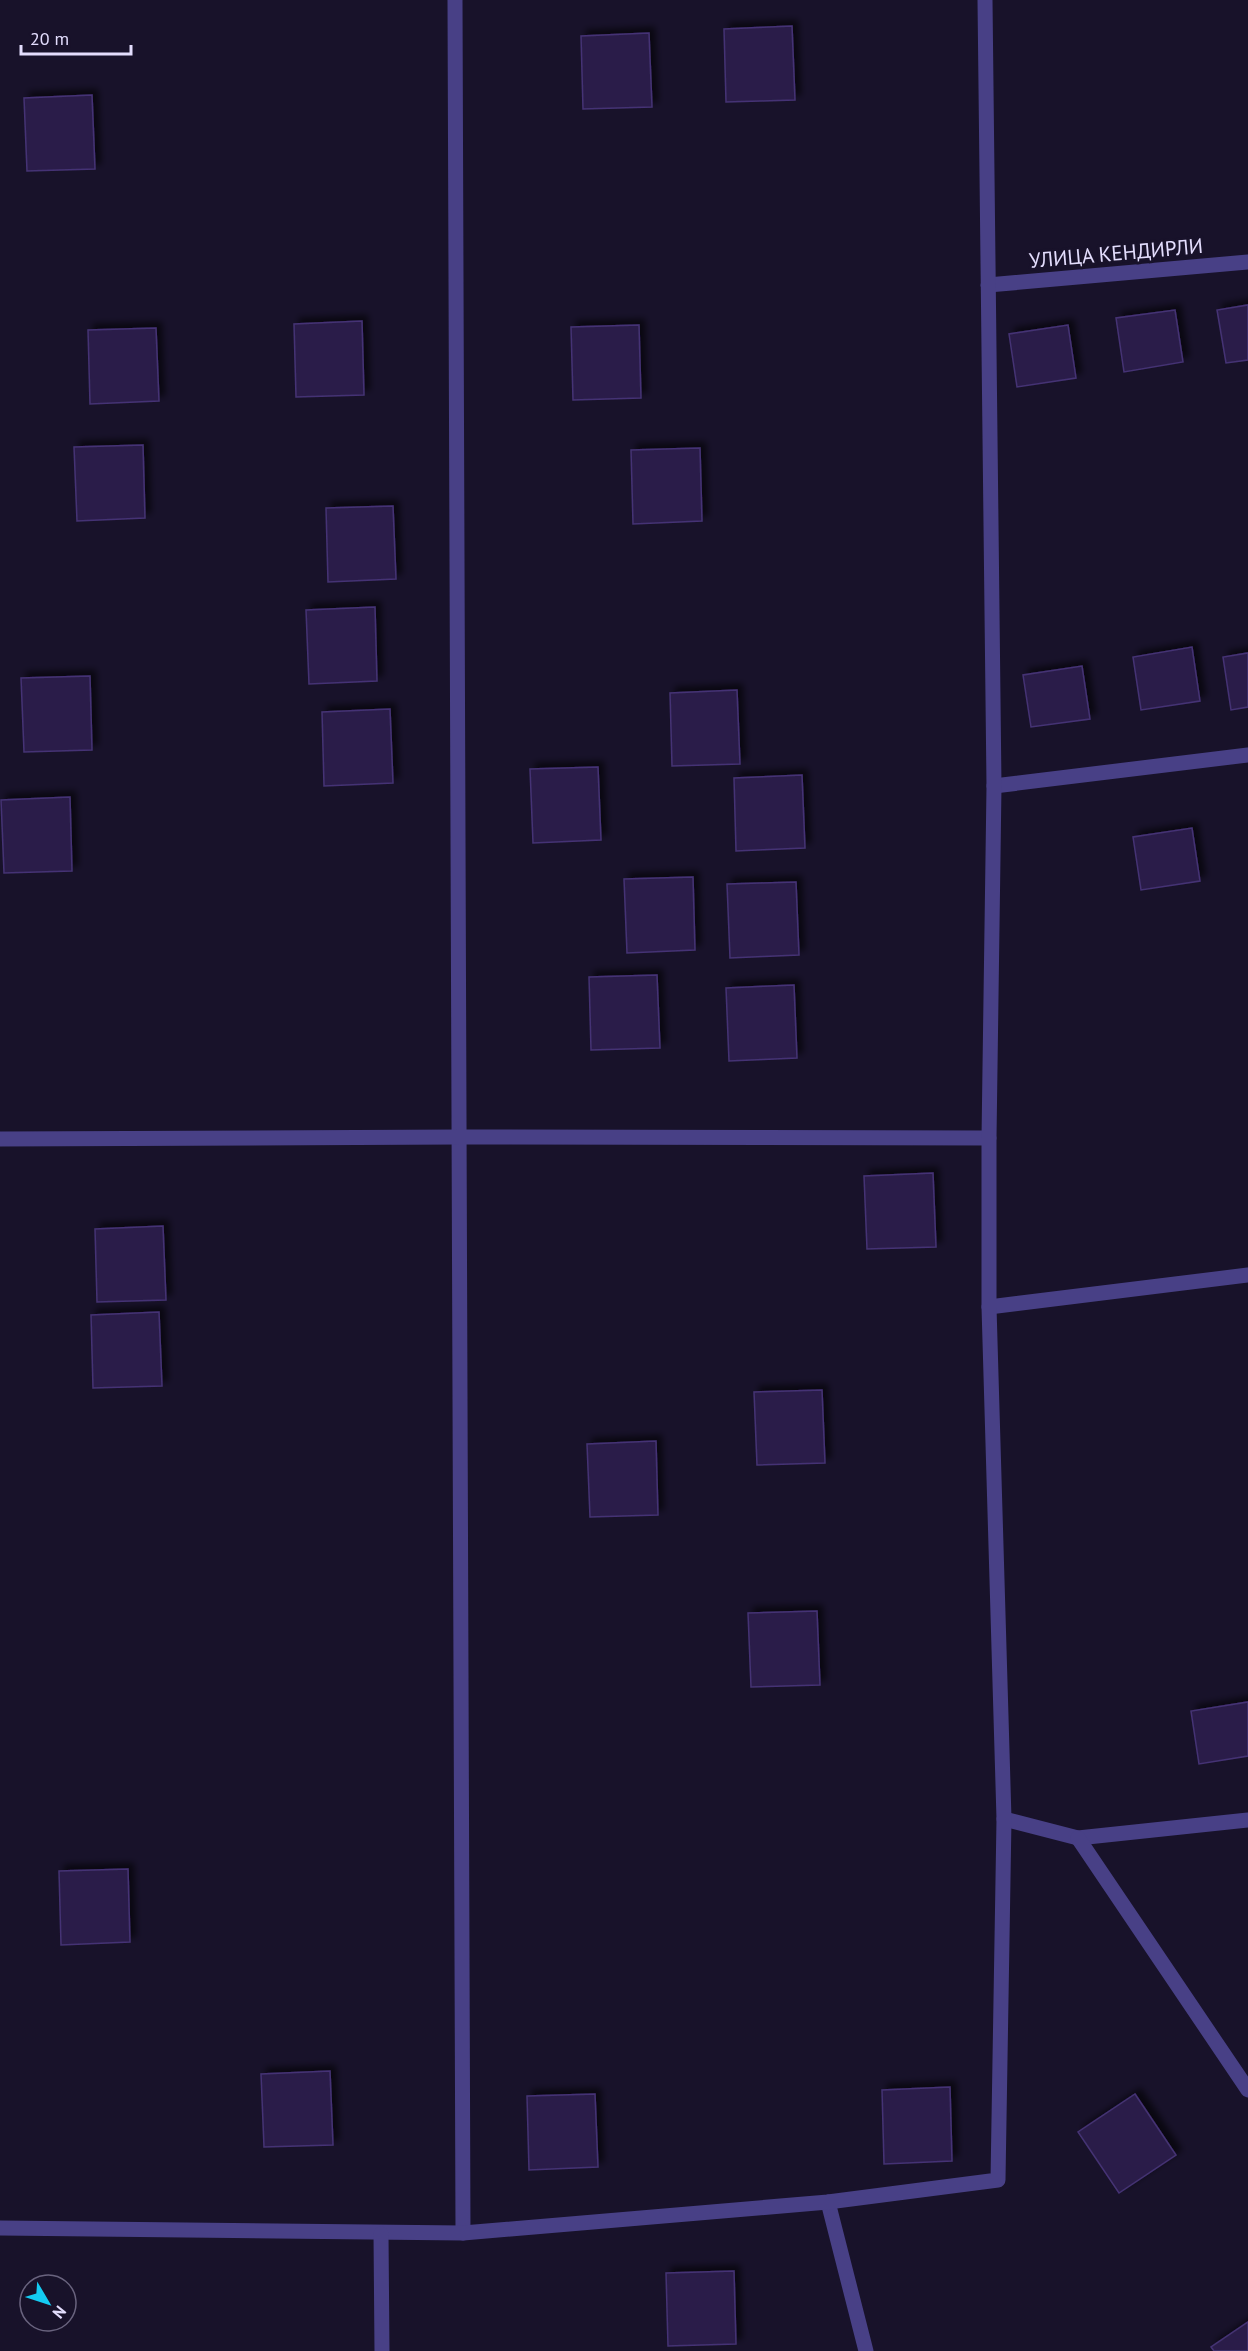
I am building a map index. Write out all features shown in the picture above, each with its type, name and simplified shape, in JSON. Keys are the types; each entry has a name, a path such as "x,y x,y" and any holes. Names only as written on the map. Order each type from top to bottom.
{"street":[{"path":"455,0 462,2233"},
{"path":"0,2228 381,2234 462,2233 828,2202 998,2180 1004,1819 989,1307 994,786 985,0"},
{"name":"УЛИЦА КЕНДИРЛИ","path":"988,285 1248,262"},
{"path":"994,786 1248,755"},
{"path":"0,1139 989,1138"},
{"path":"989,1307 1248,1275"},
{"path":"1004,1819 1078,1839 1248,1820"},
{"path":"1078,1839 1248,2090"},
{"path":"828,2202 866,2351"},
{"path":"381,2234 382,2351"}],"building":[{"path":"792,26 795,100 726,102 724,29"},
{"path":"649,33 652,107 583,109 581,36"},
{"path":"92,95 95,169 27,171 24,98"},
{"path":"1248,305 1248,360 1226,363 1217,310"},
{"path":"1175,310 1183,362 1124,372 1116,318"},
{"path":"362,321 364,395 296,397 294,324"},
{"path":"639,325 641,398 573,400 571,327"},
{"path":"1068,325 1076,378 1017,387 1009,334"},
{"path":"156,328 159,401 90,404 88,330"},
{"path":"143,445 145,518 77,521 74,447"},
{"path":"700,448 702,521 633,524 631,450"},
{"path":"393,506 396,579 328,582 326,508"},
{"path":"375,607 377,681 309,684 306,610"},
{"path":"1192,647 1200,701 1141,710 1133,657"},
{"path":"1248,653 1248,707 1231,710 1223,657"},
{"path":"1082,666 1090,719 1031,727 1023,675"},
{"path":"90,676 92,750 24,752 21,678"},
{"path":"737,690 740,764 672,766 670,693"},
{"path":"390,709 393,783 324,786 322,712"},
{"path":"598,767 601,840 533,843 530,769"},
{"path":"802,775 805,848 736,851 734,778"},
{"path":"70,797 72,871 4,873 1,800"},
{"path":"1192,828 1200,881 1141,890 1133,837"},
{"path":"693,877 695,950 627,953 624,879"},
{"path":"796,882 799,955 730,958 727,884"},
{"path":"657,975 660,1048 591,1050 589,977"},
{"path":"794,985 797,1058 729,1061 726,988"},
{"path":"933,1173 936,1247 867,1249 864,1176"},
{"path":"163,1226 166,1300 97,1302 95,1229"},
{"path":"159,1312 162,1386 93,1388 91,1315"},
{"path":"822,1390 825,1463 757,1465 754,1392"},
{"path":"656,1441 658,1515 590,1517 587,1444"},
{"path":"817,1611 820,1685 751,1687 748,1613"},
{"path":"1248,1702 1248,1756 1199,1764 1191,1711"},
{"path":"128,1869 130,1942 61,1945 59,1871"},
{"path":"330,2071 333,2145 264,2147 261,2074"},
{"path":"950,2087 952,2161 884,2164 882,2090"},
{"path":"595,2094 598,2167 529,2170 527,2096"},
{"path":"1135,2094 1176,2155 1119,2193 1078,2132"},
{"path":"734,2271 736,2344 668,2346 666,2273"},
{"path":"1248,2322 1248,2351 1214,2351 1211,2347"}]}
